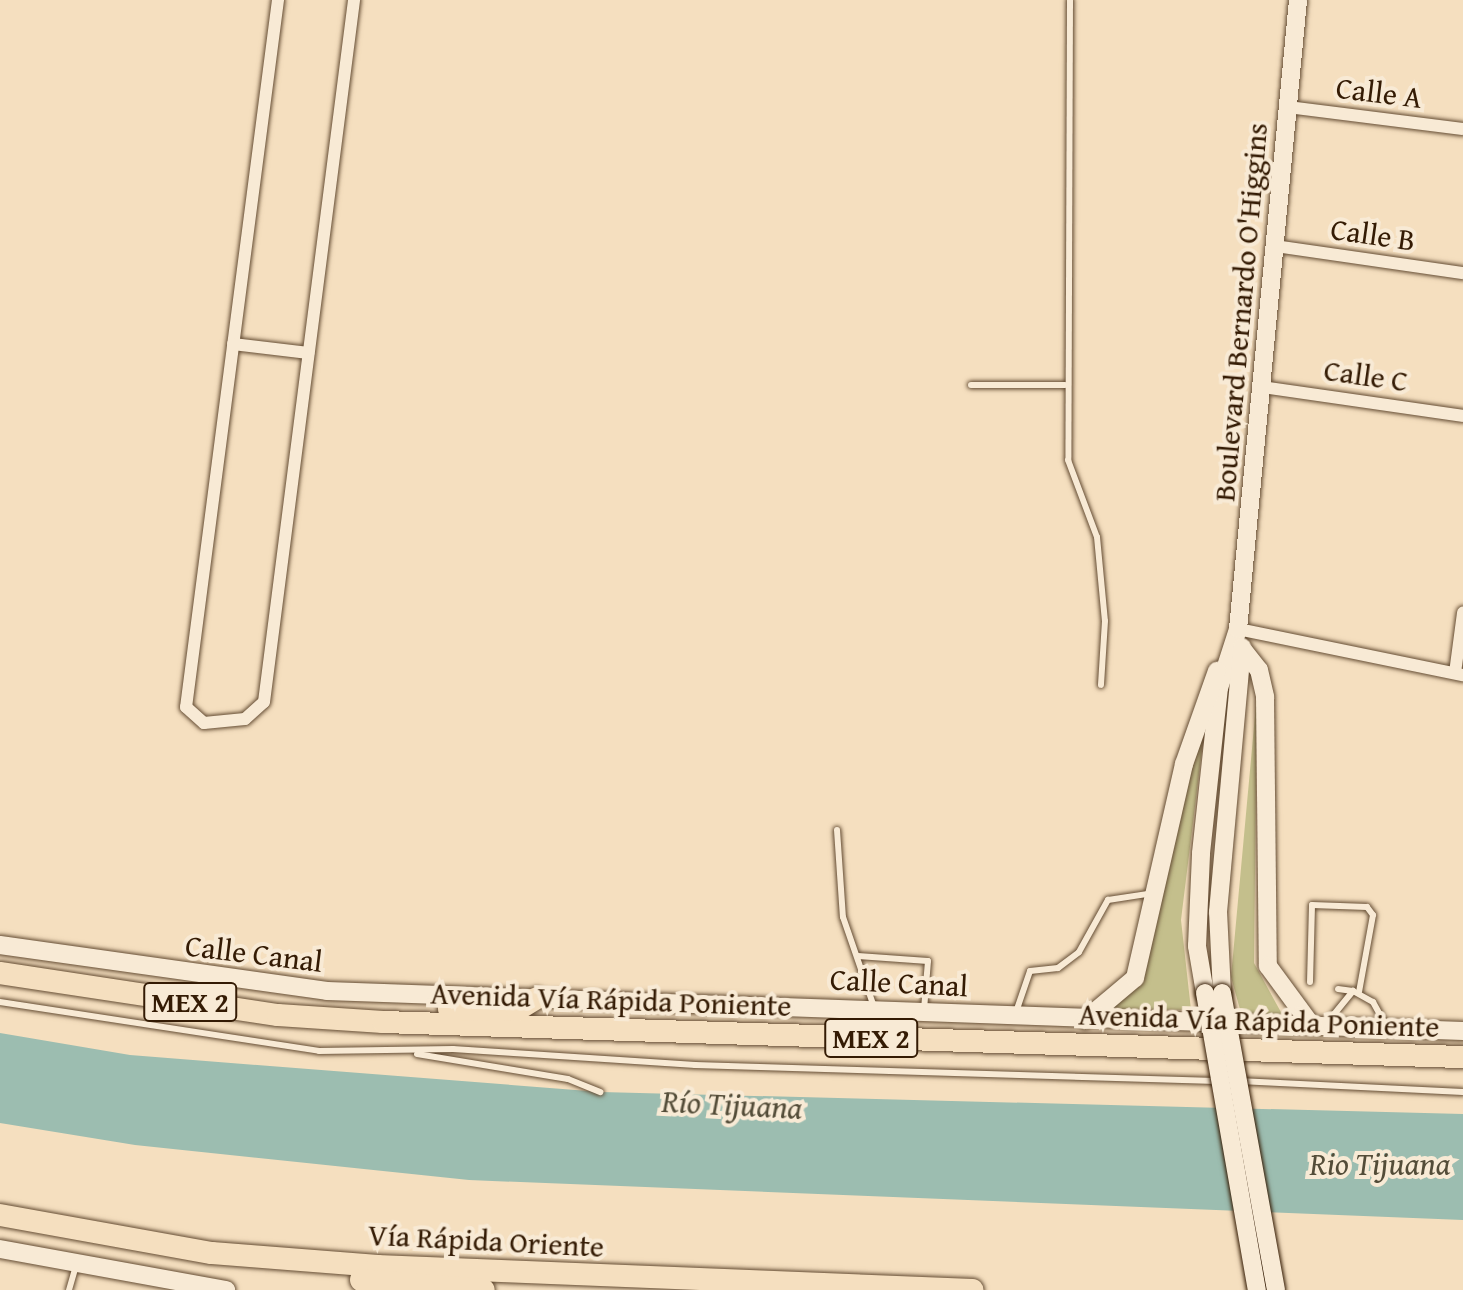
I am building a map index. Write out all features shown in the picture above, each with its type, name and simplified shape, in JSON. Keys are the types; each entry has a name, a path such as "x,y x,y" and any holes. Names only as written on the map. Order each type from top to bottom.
{"highway":[{"path":"0,958 72,973 102,990"},
{"name":"Avenida Vía Rápida Poniente","path":"0,973 278,1015 1463,1057"},
{"path":"278,1015 304,1007 517,1010 537,998"},
{"name":"Vía Rápida Oriente","path":"0,1215 212,1253 377,1266 973,1290"},
{"path":"212,1253 279,1274 484,1290"}],"main road":[{"name":"Boulevard Bernardo O'Higgins","path":"1257,1290 1198,897 1236,652 1298,0"},
{"path":"1085,1020 1135,978 1157,894 1195,720 1236,652 1259,670 1265,697 1268,966 1318,1026"},
{"name":"Calle Canal","path":"0,945 270,985 537,998 874,1007 1085,1020 1463,1031"},
{"name":"Boulevard Bernardo O'Higgins","path":"1213,993 1276,1290"},
{"path":"0,1249 226,1290"}],"street":[{"path":"278,0 186,707 204,723 245,719 264,702 354,0"},
{"name":"Calle A","path":"1288,107 1463,129"},
{"name":"Calle B","path":"1275,246 1463,273"},
{"path":"233,344 308,353"},
{"name":"Calle C","path":"1262,387 1463,416"},
{"path":"1238,629 1459,674 1463,613"}],"lane":[{"path":"1070,0 1065,385 1072,482 1097,537 1103,581 1101,685"},
{"path":"971,385 1065,385"},
{"path":"837,830 843,917 874,1007"},
{"path":"1016,1016 1030,971 1058,968 1079,952 1108,900 1134,891 1157,894"},
{"path":"1310,982 1312,905 1367,907 1373,915 1356,992 1318,1026"},
{"path":"858,956 928,961 924,1010"},
{"path":"1338,989 1356,992 1388,1028"},
{"path":"0,1002 220,1040 406,1052 1463,1092"},
{"path":"406,1052 568,1079 601,1092"},
{"path":"69,1290 77,1262"}],"shaded area":[{"path":"1257,694 1254,963 1282,1014 1241,1013 1231,977"},
{"path":"1206,717 1181,920 1191,1010 1111,1009 1119,1002"}],"water":[{"name":"Rio Tijuana","path":"0,1033 130,1055 601,1092 1463,1114 1463,1220 469,1180 135,1145 0,1123"}],"water label":[{"name":"Río Tijuana","path":"732,1105"}]}
